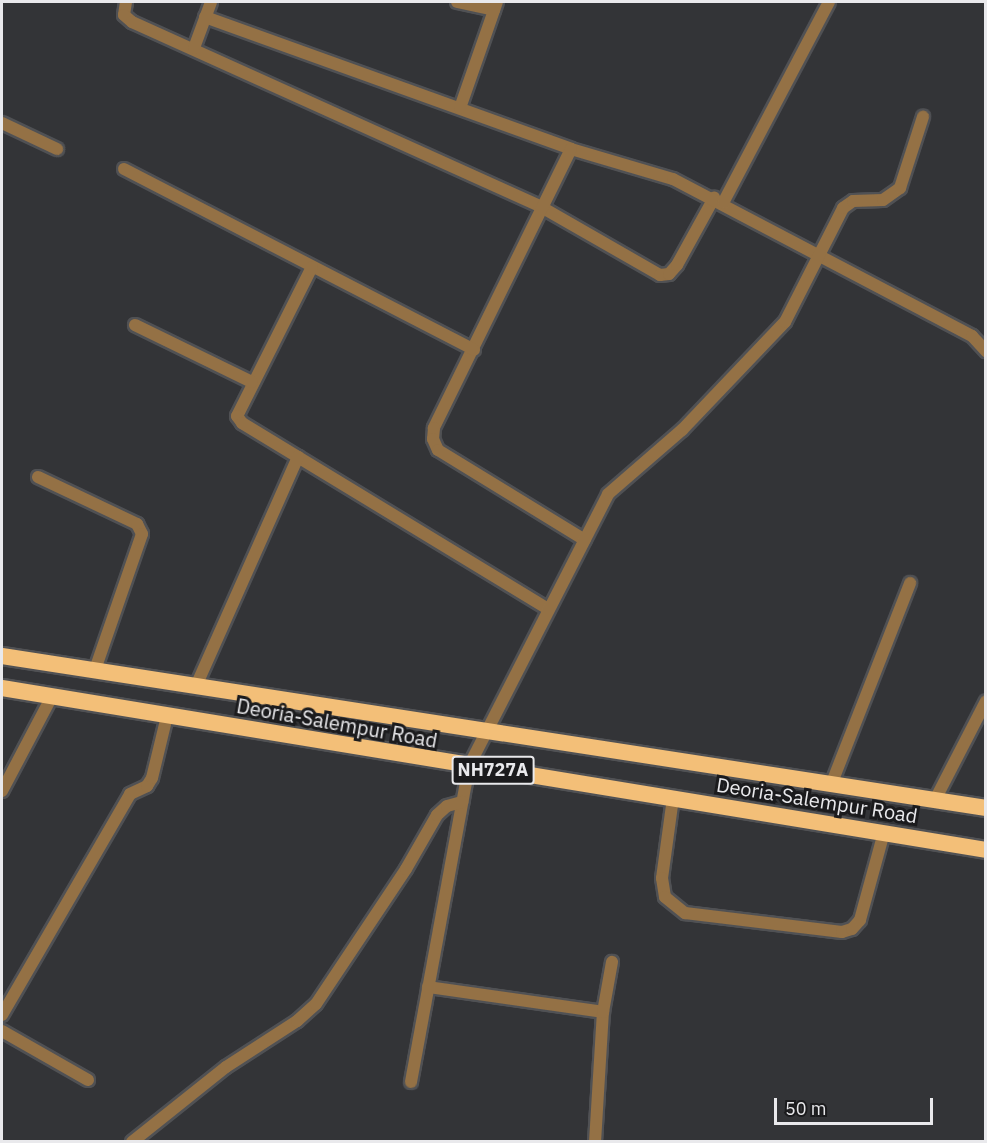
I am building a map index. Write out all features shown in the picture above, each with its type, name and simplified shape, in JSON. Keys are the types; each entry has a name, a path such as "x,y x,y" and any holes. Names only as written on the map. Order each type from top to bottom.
{"highway":[{"name":"Deoria-Salempur Road","path":"2,656 986,808"},
{"name":"Deoria-Salempur Road","path":"2,688 986,850"}],"street":[{"path":"126,2 124,15 132,22 194,48 543,208 660,275 669,274 677,265 718,201 829,2"},
{"path":"194,48 211,2"},
{"path":"457,2 496,6 460,108"},
{"path":"205,17 571,149 673,178 972,336 986,351"},
{"path":"411,1082 469,766 608,494 681,430 785,322 843,208 854,201 883,200 900,189 923,117"},
{"path":"2,123 57,149"},
{"path":"571,149 434,428 433,439 438,450 585,540"},
{"path":"124,169 474,350"},
{"path":"312,267 252,382 237,416 242,423 548,609"},
{"path":"135,325 252,382"},
{"path":"196,686 298,457"},
{"path":"38,477 137,524 142,534 95,670"},
{"path":"831,785 910,583"},
{"path":"2,791 52,696"},
{"path":"935,800 986,701"},
{"path":"2,1015 130,794 147,786 152,778 167,716"},
{"path":"673,798 662,878 665,897 685,913 842,932 852,929 860,920 884,832"},
{"path":"132,1142 226,1066 297,1021 316,1004 406,869 437,815 447,806 462,802"},
{"path":"595,1142 603,1012 612,962"},
{"path":"428,987 603,1012"},
{"path":"2,1030 88,1080"}]}
